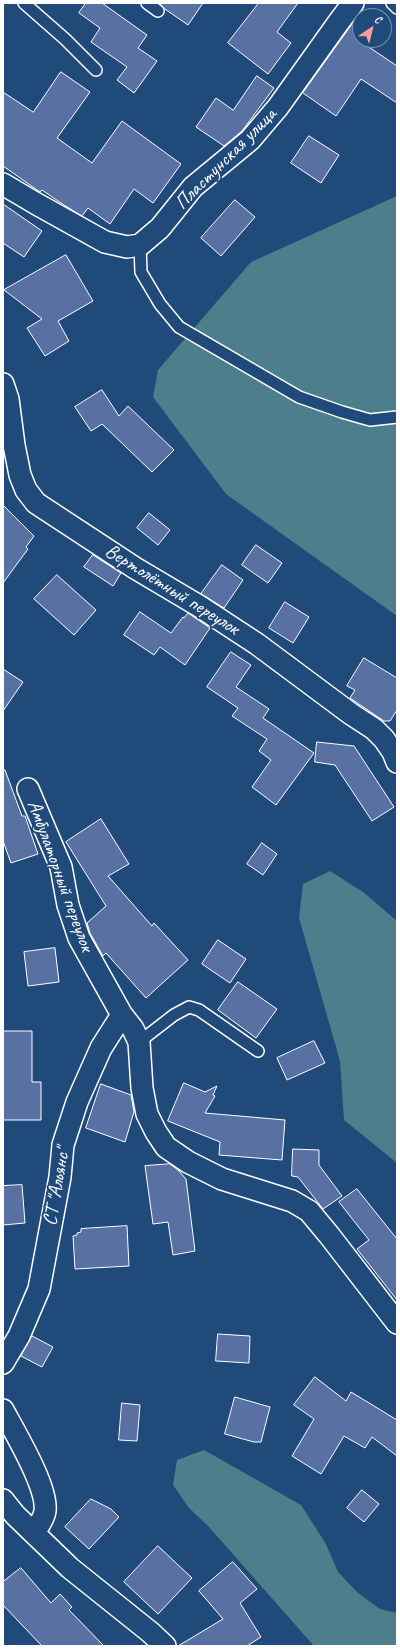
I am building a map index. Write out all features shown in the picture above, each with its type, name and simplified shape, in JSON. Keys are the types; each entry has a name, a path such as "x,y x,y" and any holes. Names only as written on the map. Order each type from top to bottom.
{"street":[{"name":"Пластунская улица","path":"140,245 160,228 193,187 250,140 278,107 354,3"},
{"path":"3,184 105,242 127,247 140,245"},
{"name":"Вертолётный переулок","path":"3,384 8,399 14,445 20,475 26,490 36,503 135,568 200,606 257,644 351,714 374,729 384,738 393,752 397,762"},
{"name":"Амбулаторный переулок","path":"28,789 60,867 68,905 79,938 122,1015 133,1029 139,1042 142,1088 147,1114 156,1132 166,1146 188,1162 222,1179 292,1201 309,1211 397,1323"},
{"name":"СТ \"Альянс\"","path":"3,1363 19,1336 39,1289 60,1177 63,1145 77,1102 101,1048 122,1015"},
{"path":"3,1410 38,1480 45,1502 45,1513 41,1523 34,1533"},
{"path":"3,1500 15,1515 70,1568 145,1627 165,1646"}],"lane":[{"path":"24,3 65,39 96,70"},
{"path":"147,3 158,11"},
{"path":"392,3 397,8"},
{"path":"140,245 141,272 160,304 179,327 299,397 370,420 397,417"},
{"path":"139,1042 174,1015 189,1007 199,1010 258,1051"}],"green space":[{"path":"397,196 397,616 226,494 153,397 158,370 251,262"},
{"path":"330,871 363,892 397,921 397,1163 344,1120 340,1061 299,918 303,884"},
{"path":"204,1450 301,1505 326,1544 338,1572 358,1593 380,1609 397,1613 397,1646 314,1646 209,1527 189,1508 173,1485 177,1460"}],"building":[{"path":"86,3 102,3 147,35 138,48 157,61 134,93 117,80 127,67 91,42 100,28 79,13"},
{"path":"159,3 203,3 188,25"},
{"path":"259,3 298,3 277,32 291,43 268,74 228,43"},
{"path":"352,25 352,48 370,48 397,66 397,103 361,79 336,116 303,93"},
{"path":"61,72 90,92 57,138 92,163 122,121 181,164 153,203 134,189 110,224 88,208 82,216 42,190 40,192 3,166 3,92 33,112"},
{"path":"257,76 274,88 242,131 224,146 196,127 216,98 233,110"},
{"path":"309,136 339,155 321,183 291,163"},
{"path":"235,200 255,217 221,256 201,238"},
{"path":"3,204 42,231 24,257 3,243"},
{"path":"66,255 93,301 58,321 69,341 45,356 27,328 42,319 4,290"},
{"path":"102,390 119,416 128,406 174,450 152,472 102,424 91,431 75,407"},
{"path":"3,505 34,536 26,547 28,549 3,583"},
{"path":"149,513 170,530 158,545 137,528"},
{"path":"256,545 282,563 268,583 242,565"},
{"path":"93,555 121,573 113,586 84,567"},
{"path":"222,565 243,580 224,608 201,594"},
{"path":"57,575 96,610 74,635 34,599"},
{"path":"285,602 309,617 293,643 269,628"},
{"path":"140,612 171,633 183,617 184,618 188,613 210,628 185,665 160,647 154,655 124,635"},
{"path":"231,652 251,665 236,687 269,709 263,718 314,753 276,805 252,787 271,760 259,751 267,739 232,716 238,708 207,687"},
{"path":"364,658 397,678 397,710 390,721 384,721 350,698 355,690 347,686"},
{"path":"3,669 23,682 3,711"},
{"path":"317,742 354,746 394,807 372,821 335,765 315,762"},
{"path":"3,770 5,770 22,816 25,816 38,854 11,863 3,841"},
{"path":"101,819 129,864 108,876 152,926 154,923 188,960 146,998 106,953 103,956 90,933 87,923 106,906 66,842"},
{"path":"262,843 277,854 263,875 247,864"},
{"path":"218,940 246,959 230,983 202,964"},
{"path":"55,948 59,982 28,986 24,952"},
{"path":"238,982 277,1009 256,1038 218,1010"},
{"path":"3,1031 32,1031 32,1082 41,1082 41,1120 3,1120"},
{"path":"314,1041 325,1063 287,1080 277,1058"},
{"path":"184,1083 205,1092 217,1086 213,1095 215,1096 205,1113 285,1120 282,1160 219,1155 220,1142 168,1121"},
{"path":"101,1084 131,1095 134,1112 125,1142 86,1128"},
{"path":"293,1149 319,1150 319,1165 342,1196 323,1209 298,1177 292,1176"},
{"path":"170,1164 186,1179 195,1251 173,1255 168,1222 153,1224 145,1166"},
{"path":"22,1185 25,1223 3,1225 3,1186"},
{"path":"357,1189 397,1239 397,1300 357,1249 369,1240 339,1202"},
{"path":"127,1226 129,1266 75,1269 73,1236 81,1232 81,1229"},
{"path":"218,1334 250,1336 249,1363 216,1361"},
{"path":"32,1336 53,1347 42,1367 21,1356"},
{"path":"315,1377 346,1401 351,1392 397,1420 397,1456 372,1437 365,1448 344,1436 321,1474 292,1456 314,1419 294,1405"},
{"path":"235,1397 270,1407 261,1442 254,1442 225,1434"},
{"path":"122,1403 140,1405 137,1441 119,1440"},
{"path":"362,1490 379,1504 364,1522 347,1508"},
{"path":"91,1499 111,1509 119,1517 89,1549 65,1527"},
{"path":"158,1546 192,1578 158,1614 124,1582"},
{"path":"233,1562 257,1589 240,1603 261,1637 247,1646 178,1646 223,1619 199,1591"},
{"path":"21,1568 51,1603 60,1594 72,1607 69,1610 104,1646 42,1646 3,1605 3,1582"}]}
